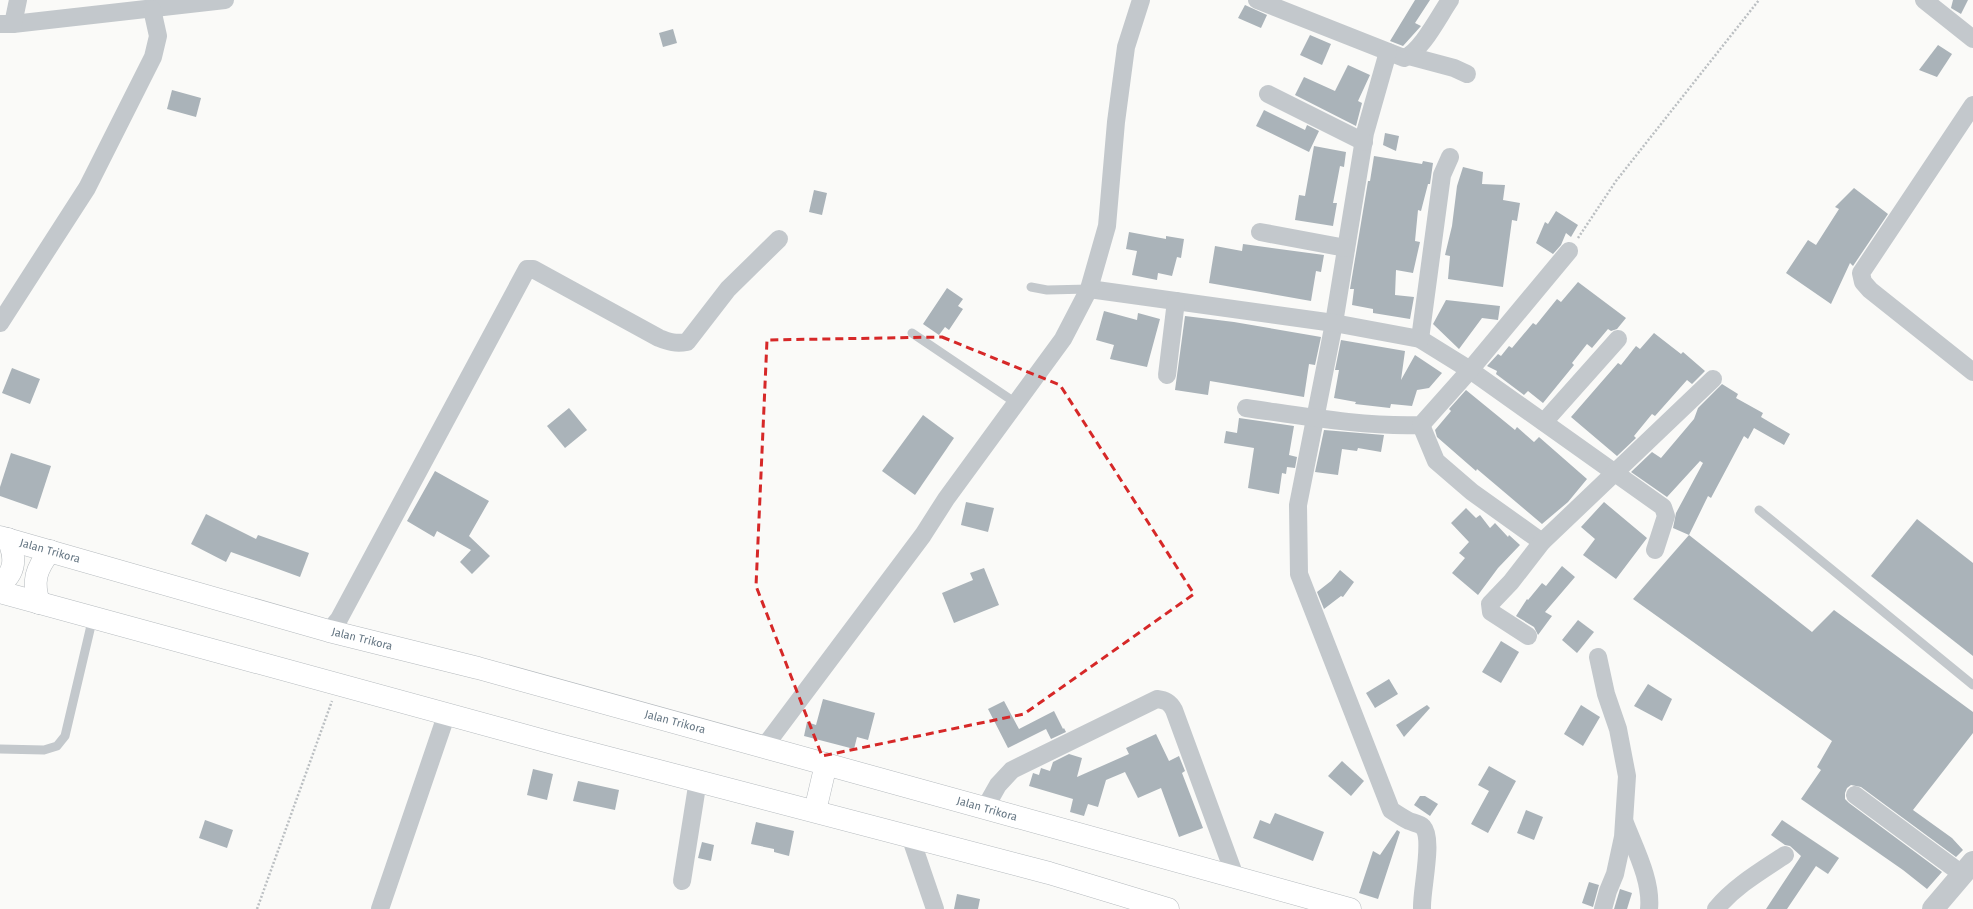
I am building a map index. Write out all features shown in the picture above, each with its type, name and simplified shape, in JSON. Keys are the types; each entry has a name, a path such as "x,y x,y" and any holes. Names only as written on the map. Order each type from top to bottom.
{"main road":[{"name":"Jalan Trikora","path":"4,538 330,631 478,668 1350,909"},
{"path":"0,584 10,575 14,560 13,550 4,538"},
{"path":"39,603 35,589 36,579 41,563 50,551"},
{"path":"0,592 338,684 910,836 939,846 1049,873 1168,909"},
{"path":"815,811 826,764"}],"street":[{"path":"6,24 18,0"},
{"path":"6,24 101,8 152,9 224,0"},
{"path":"764,747 923,535 946,499 1063,339 1089,289 1107,226 1116,122 1126,48 1141,0"},
{"path":"1257,0 1404,58 1409,56 1420,46 1450,0"},
{"path":"1924,0 1973,39"},
{"path":"0,323 87,188 153,57 158,36 152,9"},
{"path":"1388,52 1364,142 1334,323 1298,505 1299,574 1391,810 1409,821 1422,826 1427,833 1428,843 1421,896 1422,909"},
{"path":"1409,56 1454,68 1467,74"},
{"path":"1268,94 1364,142"},
{"path":"1973,105 1861,273 1863,282 1870,290 1973,372"},
{"path":"1420,339 1442,174 1450,157"},
{"path":"1260,232 1346,248"},
{"path":"330,631 339,619 527,269 533,269 659,338 670,343 679,343 687,342 728,289 779,239"},
{"path":"1246,408 1315,418 1401,425 1420,425 1470,370 1569,251"},
{"path":"1089,289 1334,323 1420,339 1470,370 1664,507 1666,516 1654,550"},
{"path":"1167,375 1176,301"},
{"path":"1544,422 1618,340"},
{"path":"1528,636 1491,612 1490,604 1511,582 1542,542 1713,379"},
{"path":"1420,425 1436,461 1472,492 1542,542"},
{"path":"1598,657 1606,694 1618,729 1627,776 1623,837 1615,874 1603,909"},
{"path":"985,808 1000,782 1012,770 1157,699 1165,700 1171,704 1174,710 1236,878"},
{"path":"380,909 447,713"},
{"path":"682,881 698,780"},
{"path":"1855,795 1968,868 1933,909"},
{"path":"1624,821 1641,866 1650,898 1649,909"},
{"path":"910,836 935,909"},
{"path":"1716,909 1751,877 1785,855"}],"lane":[{"path":"1031,287 1047,290 1089,289"},
{"path":"912,333 1016,403"},
{"path":"1759,510 1973,685"},
{"path":"0,749 44,750 57,746 65,736 93,617"}],"path":[{"path":"1569,251 1616,181 1759,0"},
{"path":"257,909 338,684"}],"highlighted area":[{"path":"942,337 1060,385 1194,594 1024,714 822,756 756,586 767,340"}],"building":[{"path":"1415,0 1430,0 1415,23 1421,26 1403,46 1390,41"},
{"path":"1953,0 1968,0 1961,14 1951,8"},
{"path":"1245,5 1267,15 1261,28 1238,18"},
{"path":"673,29 677,43 663,47 659,33"},
{"path":"1310,35 1331,44 1322,65 1300,55"},
{"path":"1938,45 1952,54 1937,77 1919,70"},
{"path":"1348,65 1370,75 1358,101 1362,103 1356,126 1295,95 1304,77 1335,91"},
{"path":"172,90 201,98 196,117 167,109"},
{"path":"1264,110 1305,130 1307,125 1319,131 1309,152 1256,126"},
{"path":"1385,133 1399,136 1396,151 1383,145"},
{"path":"1314,146 1346,152 1344,167 1340,166 1333,203 1337,203 1333,226 1295,220 1299,195 1305,196"},
{"path":"1374,156 1422,164 1423,161 1433,163 1430,184 1428,184 1421,211 1418,210 1415,241 1420,242 1413,273 1396,270 1395,295 1414,297 1410,319 1373,313 1373,309 1352,305 1354,289 1350,289 1368,181 1370,181"},
{"path":"1463,167 1483,172 1482,184 1505,185 1503,200 1520,203 1517,221 1512,220 1503,287 1448,279 1450,256 1445,255 1452,226 1457,186"},
{"path":"1854,188 1888,214 1853,266 1850,263 1831,304 1786,273 1808,240 1816,245 1839,209 1835,207"},
{"path":"814,190 827,193 822,215 809,212"},
{"path":"1556,211 1578,225 1571,237 1566,233 1561,245 1553,254 1536,243 1545,222 1548,224"},
{"path":"1129,232 1166,239 1166,236 1184,239 1181,258 1177,257 1172,276 1158,273 1157,280 1132,275 1137,251 1126,249"},
{"path":"1243,244 1324,255 1321,272 1316,271 1311,301 1209,283 1215,246 1242,251"},
{"path":"1578,282 1626,318 1617,329 1611,331 1608,329 1592,348 1587,344 1572,363 1574,365 1543,403 1528,391 1524,395 1496,374 1497,371 1487,366 1498,354 1501,356 1509,346 1512,348 1533,323 1536,325 1557,299 1561,302"},
{"path":"947,288 963,299 958,306 963,309 949,330 945,327 939,335 923,324"},
{"path":"1446,300 1500,306 1498,320 1482,318 1459,349 1433,324"},
{"path":"1104,311 1137,320 1138,313 1160,319 1147,367 1110,359 1114,345 1096,340"},
{"path":"1185,316 1234,322 1321,337 1315,365 1309,364 1304,397 1210,381 1208,395 1175,390"},
{"path":"1654,333 1681,354 1683,352 1705,371 1692,384 1687,380 1655,416 1652,414 1634,436 1636,438 1617,456 1571,417 1618,363 1621,365 1636,346 1640,349"},
{"path":"1341,340 1405,351 1401,380 1415,355 1442,373 1429,388 1417,390 1412,406 1391,404 1390,408 1355,404 1356,402 1334,398 1339,370 1335,370"},
{"path":"12,368 40,379 30,404 2,393"},
{"path":"1722,384 1738,394 1736,398 1763,413 1761,417 1790,434 1784,445 1754,428 1748,439 1744,436 1711,498 1708,496 1689,535 1673,528 1676,513 1703,463 1700,461 1667,497 1631,472 1652,452 1661,458 1694,419 1698,408"},
{"path":"1466,390 1515,430 1517,427 1534,442 1539,437 1587,479 1568,502 1542,524 1477,469 1476,471 1437,437 1435,430 1451,411 1449,409"},
{"path":"569,408 587,430 565,448 547,426"},
{"path":"923,415 954,438 915,495 882,471"},
{"path":"1239,418 1294,426 1289,455 1297,457 1295,468 1287,467 1286,474 1282,473 1279,494 1248,488 1254,448 1224,443 1226,431 1237,433"},
{"path":"1324,430 1384,435 1381,452 1358,448 1357,451 1342,449 1338,475 1315,472"},
{"path":"11,453 51,466 37,509 0,496 0,487"},
{"path":"435,471 489,501 469,536 490,556 472,574 460,562 471,550 437,531 434,537 407,521"},
{"path":"966,502 994,508 988,532 961,525"},
{"path":"1604,502 1647,538 1616,579 1583,555 1595,539 1581,527"},
{"path":"1466,508 1476,518 1480,515 1490,528 1495,523 1508,537 1509,535 1520,545 1498,568 1478,595 1452,573 1465,558 1459,553 1469,542 1451,523"},
{"path":"206,514 256,539 258,535 309,553 300,577 231,552 226,562 191,544"},
{"path":"1917,519 1973,563 1973,656 1871,576"},
{"path":"1689,535 1812,632 1834,610 1973,712 1973,733 1913,810 1952,838 1963,850 1956,857 1861,787 1851,785 1847,788 1845,793 1845,799 1849,803 1942,872 1927,889 1903,870 1801,799 1821,770 1817,767 1832,741 1633,599"},
{"path":"1562,566 1575,577 1545,612 1552,616 1538,635 1534,627 1516,616 1527,599 1528,600 1542,583 1546,586"},
{"path":"984,568 999,605 954,623 942,593 973,580 970,573"},
{"path":"1340,570 1354,582 1343,597 1341,596 1324,609 1317,592 1331,581"},
{"path":"1578,620 1594,632 1577,653 1562,640"},
{"path":"1501,641 1519,652 1501,683 1482,672"},
{"path":"1389,679 1398,694 1375,708 1366,693"},
{"path":"1648,684 1672,699 1662,721 1634,706"},
{"path":"823,699 875,713 868,740 857,737 854,749 804,736 807,722 816,725"},
{"path":"1004,701 1019,729 1054,711 1066,732 1051,739 1046,729 1008,748 988,709"},
{"path":"1427,705 1430,708 1404,737 1396,725"},
{"path":"1581,705 1600,717 1583,746 1564,734"},
{"path":"1156,734 1169,761 1179,756 1185,771 1182,773 1203,828 1179,837 1161,788 1138,798 1125,772 1106,780 1098,807 1088,804 1084,816 1070,812 1073,799 1029,786 1033,773 1039,775 1041,768 1050,771 1053,762 1069,754 1082,758 1077,777 1129,754 1126,748"},
{"path":"1342,761 1364,781 1351,796 1328,776"},
{"path":"1489,766 1516,781 1488,833 1471,824 1489,791 1478,785"},
{"path":"533,769 553,774 547,800 527,795"},
{"path":"578,781 619,790 615,810 573,801"},
{"path":"1420,796 1425,796 1438,804 1430,816 1414,805"},
{"path":"1526,810 1543,817 1534,840 1517,833"},
{"path":"1275,813 1324,832 1313,861 1253,838 1260,820 1270,824"},
{"path":"205,820 233,830 227,848 199,838"},
{"path":"1782,820 1839,858 1828,874 1816,866 1787,909 1766,909 1801,856 1790,846 1785,845 1771,835"},
{"path":"756,822 794,831 789,856 774,852 774,849 751,844"},
{"path":"1397,830 1400,832 1378,899 1359,893 1373,851 1380,855"},
{"path":"702,842 714,845 711,861 698,858"},
{"path":"1589,882 1599,885 1593,907 1582,903"},
{"path":"1620,889 1632,893 1627,909 1614,909"},
{"path":"957,894 980,899 978,909 954,909"}]}
